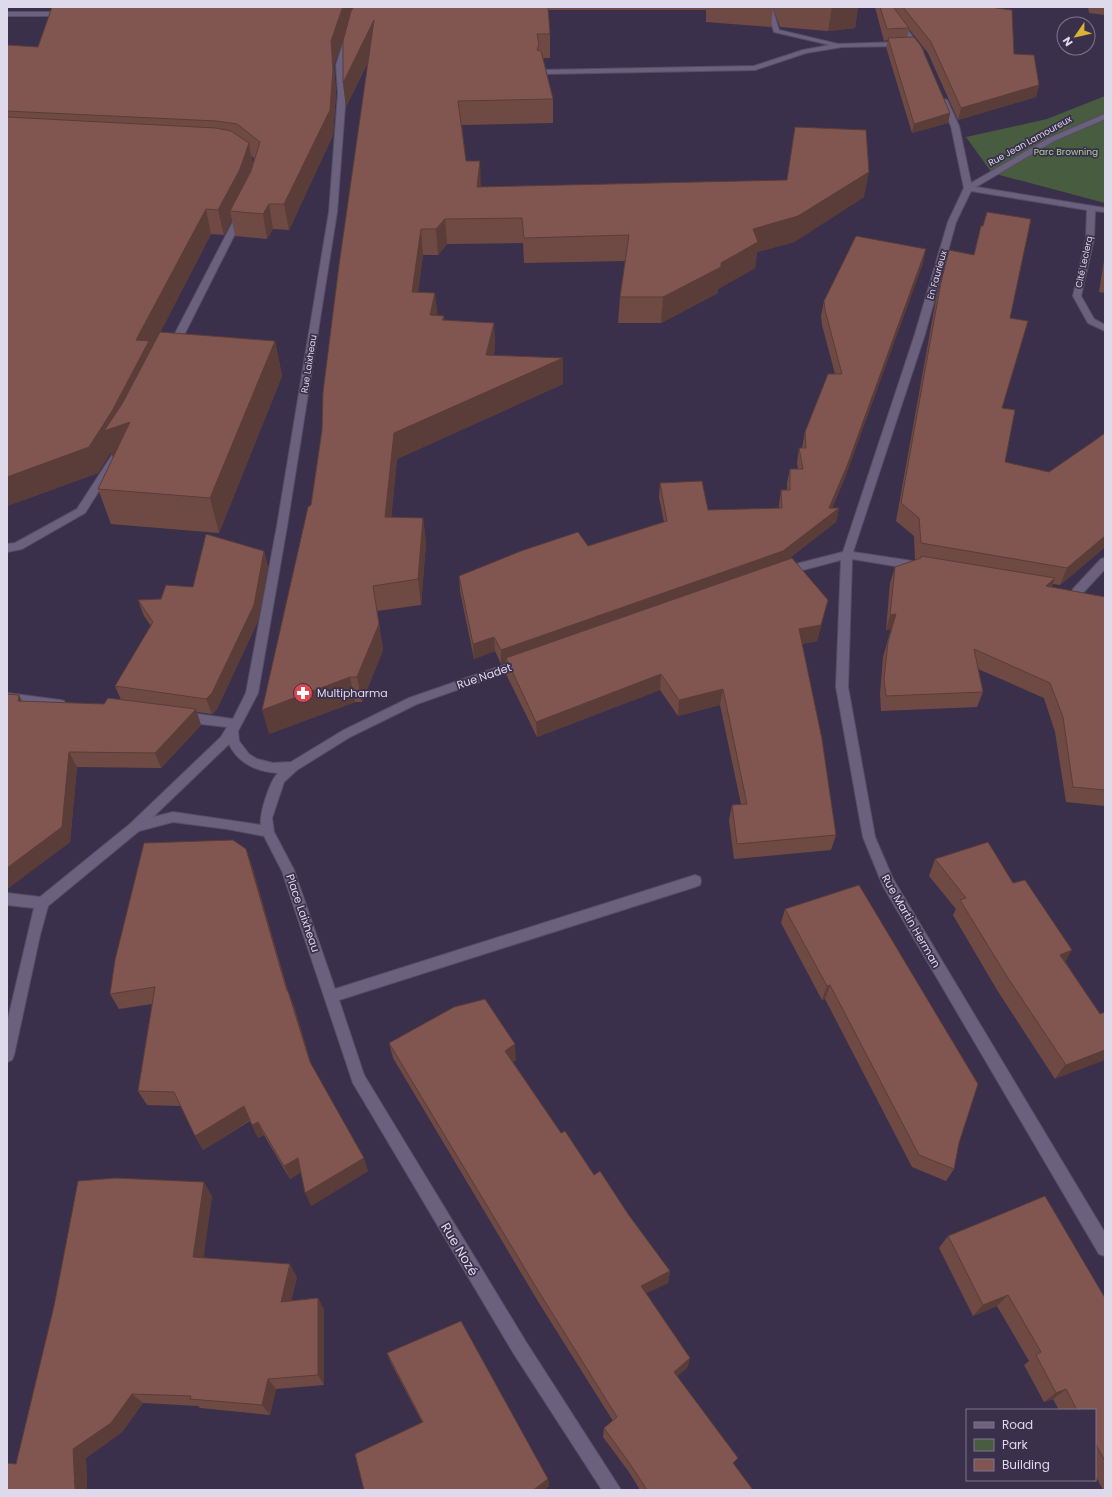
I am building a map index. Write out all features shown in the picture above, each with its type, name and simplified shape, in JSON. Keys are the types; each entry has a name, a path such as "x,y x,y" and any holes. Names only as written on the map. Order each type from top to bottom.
{"street":[{"path":"769,7 776,31 842,45"},
{"path":"887,7 915,43 926,61"},
{"path":"7,14 76,14"},
{"name":"Rue Laixheau","path":"234,728 252,693 282,526 333,212 342,93 340,65 349,33"},
{"path":"542,72 756,68 805,51 842,45 915,43"},
{"path":"939,90 954,126 968,188 1105,210"},
{"name":"Rue Jean Lamoureux","path":"968,188 1058,135 1078,125 1105,116"},
{"name":"En Faurieux","path":"847,555 920,334 952,222 968,188"},
{"name":"Cité Leclerq","path":"1091,208 1090,239 1077,296 1091,321 1105,328"},
{"path":"169,354 243,209"},
{"path":"7,548 18,546 81,511 123,444"},
{"path":"774,575 847,555 932,568"},
{"name":"Rue Martin Herman","path":"847,555 842,686 869,838 888,882 1105,1248"},
{"path":"1091,595 1073,592 1105,562"},
{"name":"Rue Nadet","path":"293,767 346,734 413,701 534,659"},
{"path":"7,697 70,705"},
{"path":"175,716 234,728"},
{"path":"234,728 232,740 247,760 266,768 282,769 293,767"},
{"path":"7,1056 33,936 42,904 134,828 225,740 234,728"},
{"name":"Place Laixheau","path":"293,767 279,779 266,818 268,832 288,870 332,996"},
{"path":"134,828 173,817 227,824 268,832"},
{"path":"332,996 695,881"},
{"path":"7,899 42,904"},
{"name":"Rue Nozé","path":"332,996 358,1078 520,1348 612,1490"}],"green space":[{"name":"Parc Browning","path":"1105,96 1105,203 992,173 966,137 1047,119"}],"building":[{"path":"52,7 343,7 331,41 333,69 330,110 284,204 269,204 263,214 230,211 251,171 260,142 237,124 216,121 7,111 7,45 38,47"},
{"path":"354,7 548,7 550,34 537,34 539,44 537,50 541,51 553,99 458,101 466,161 480,161 477,187 787,180 795,127 866,130 869,172 798,216 753,229 758,242 721,263 721,267 663,297 620,297 629,235 524,238 522,218 445,219 436,229 421,229 412,292 435,293 430,315 444,316 442,320 494,323 486,355 563,358 394,433 385,517 423,518 418,579 373,586 379,624 357,677 350,677 262,710 308,507 311,505 322,430 323,392 339,265 374,20 343,83 343,41 351,11"},
{"path":"880,7 893,7 909,28 887,29"},
{"path":"903,7 995,7 1012,10 1014,54 1034,55 1039,85 961,108 931,42"},
{"path":"914,37 921,46 950,113 914,124 888,38"},
{"path":"7,117 216,128 231,131 249,143 240,169 218,210 206,209 136,340 149,341 112,411 89,447 7,477"},
{"path":"987,212 1031,219 1010,318 1028,321 1002,408 1015,410 1005,462 1049,472 1105,433 1105,536 1067,568 921,543 919,518 901,503 941,282 949,250 974,255 981,226 983,226"},
{"path":"856,236 926,249 847,466 829,508 839,508 783,551 501,650 494,637 473,644 459,576 521,551 578,532 588,546 667,521 660,483 702,481 708,510 782,508 781,490 790,490 790,469 803,469 799,448 806,448 805,432 828,374 842,374 824,301"},
{"path":"160,332 275,341 210,498 98,489 130,422 104,431 122,404"},
{"path":"206,534 264,551 254,605 212,693 206,699 115,686 153,622 138,600 161,599 166,585 193,587"},
{"path":"921,556 1055,578 1046,586 1105,597 1105,790 1073,787 1063,717 1050,683 974,649 983,692 886,696 884,679 888,642 896,614 890,615 895,567 921,558"},
{"path":"792,558 828,600 821,625 799,629 822,739 836,835 737,844 732,805 747,804 723,689 679,700 661,674 536,722 506,658"},
{"path":"7,694 19,695 18,701 104,704 108,698 196,709 155,753 69,752 62,827 7,868"},
{"path":"233,840 246,849 287,991 310,1062 364,1158 305,1193 298,1158 284,1166 258,1122 252,1125 244,1106 195,1136 174,1092 138,1091 155,987 110,994 115,960 144,843"},
{"path":"988,842 1013,883 1025,880 1072,950 1060,955 1100,1014 1105,1012 1105,1050 1066,1065 1006,975 960,900 966,898 935,859"},
{"path":"859,885 978,1084 959,1143 954,1169 919,1155 830,985 827,986 785,909"},
{"path":"485,999 515,1044 505,1051 561,1133 565,1131 594,1175 600,1171 628,1214 670,1271 641,1286 690,1358 674,1372 738,1458 733,1463 753,1490 647,1490 604,1428 617,1417 539,1292 389,1043 454,1007"},
{"path":"116,1178 204,1182 193,1257 290,1264 281,1302 318,1298 318,1375 268,1379 262,1405 190,1399 191,1396 132,1394 111,1423 73,1449 75,1490 7,1490 7,1463 16,1464 54,1306 78,1181"},
{"path":"1045,1196 1105,1298 1105,1461 1096,1445 1096,1409 1076,1409 1066,1389 1056,1393 1036,1355 1041,1352 1008,1295 983,1305 948,1236"},
{"path":"461,1321 548,1479 533,1490 364,1490 355,1454 423,1422 387,1353"}],"place":[{"name":"Multipharma","path":"303,693"}]}
